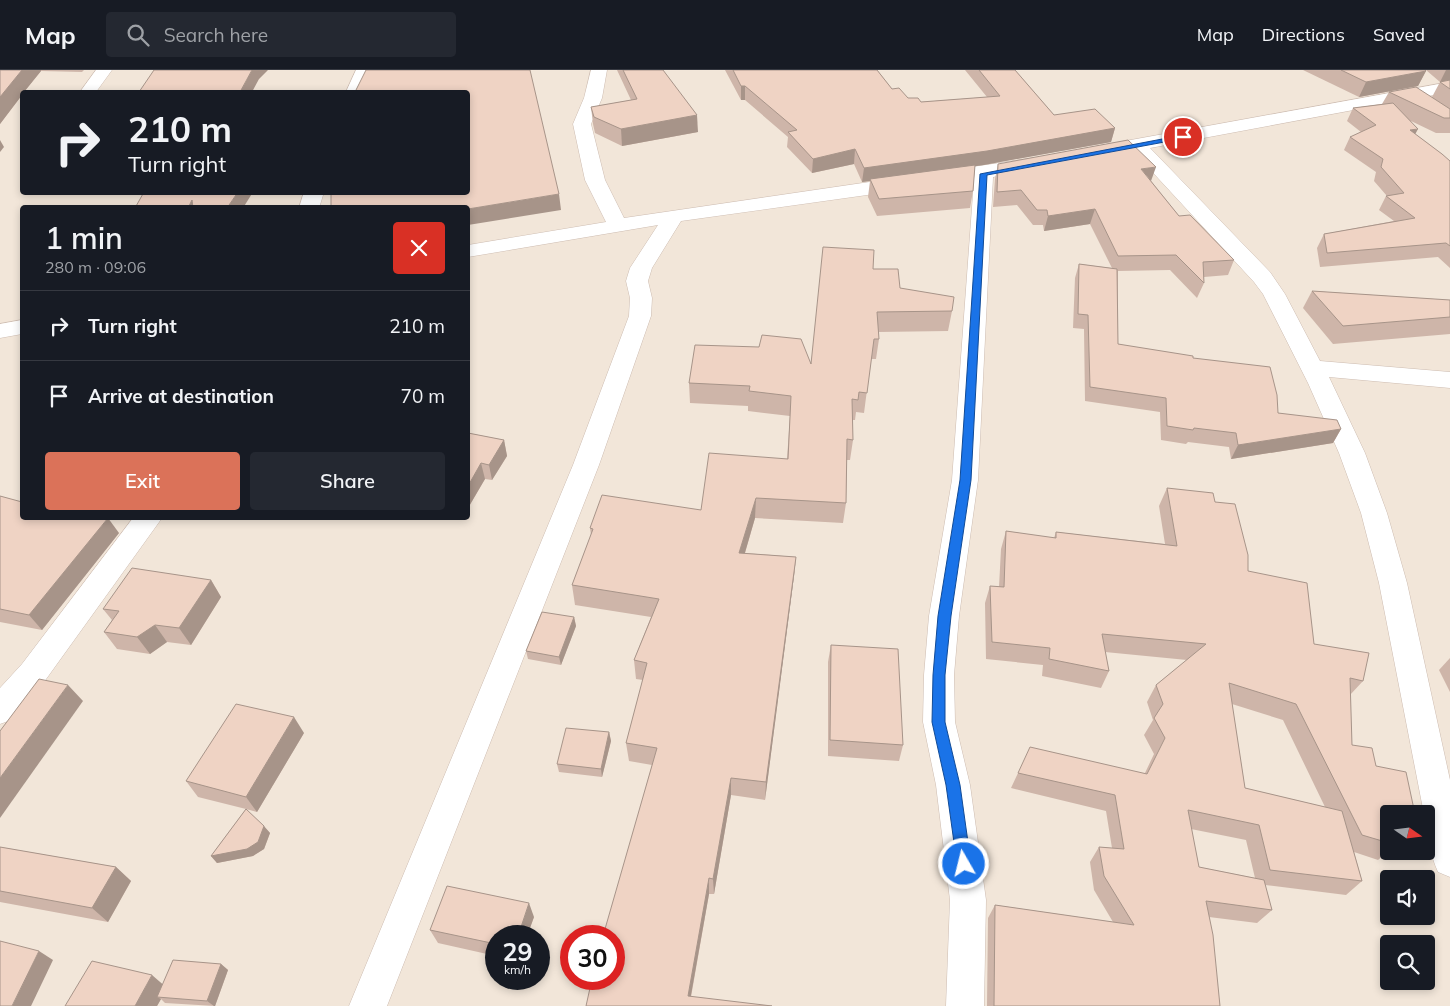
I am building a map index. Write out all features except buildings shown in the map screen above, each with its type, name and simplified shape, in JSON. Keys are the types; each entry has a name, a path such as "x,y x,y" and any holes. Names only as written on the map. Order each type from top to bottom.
{"street":[{"path":"89,90 104,70"},
{"path":"355,90 364,70"},
{"path":"599,70 593,98 582,124 595,180 617,224"},
{"path":"1421,76 1442,88"},
{"path":"1084,154 1442,88"},
{"path":"1412,94 1435,110"},
{"path":"1137,145 1262,277 1274,294 1312,368 1352,453 1374,513 1393,583 1450,860"},
{"path":"470,251 617,224 984,174 1048,161"},
{"path":"964,1006 968,900 953,785 939,722 939,675 944,616 965,480 984,174"},
{"path":"368,1006 586,465 640,316 641,298 637,280 641,268 674,216"},
{"path":"0,331 20,327"},
{"path":"1312,368 1450,380"},
{"path":"0,710 32,673 147,520"}],"shaded area":[{"path":"0,70 1450,70 1450,1006 0,1006"}],"route":[{"path":"964,864 953,785 939,722 939,675 944,616 965,480 973,346 978,297 984,174 1183,137"}]}
